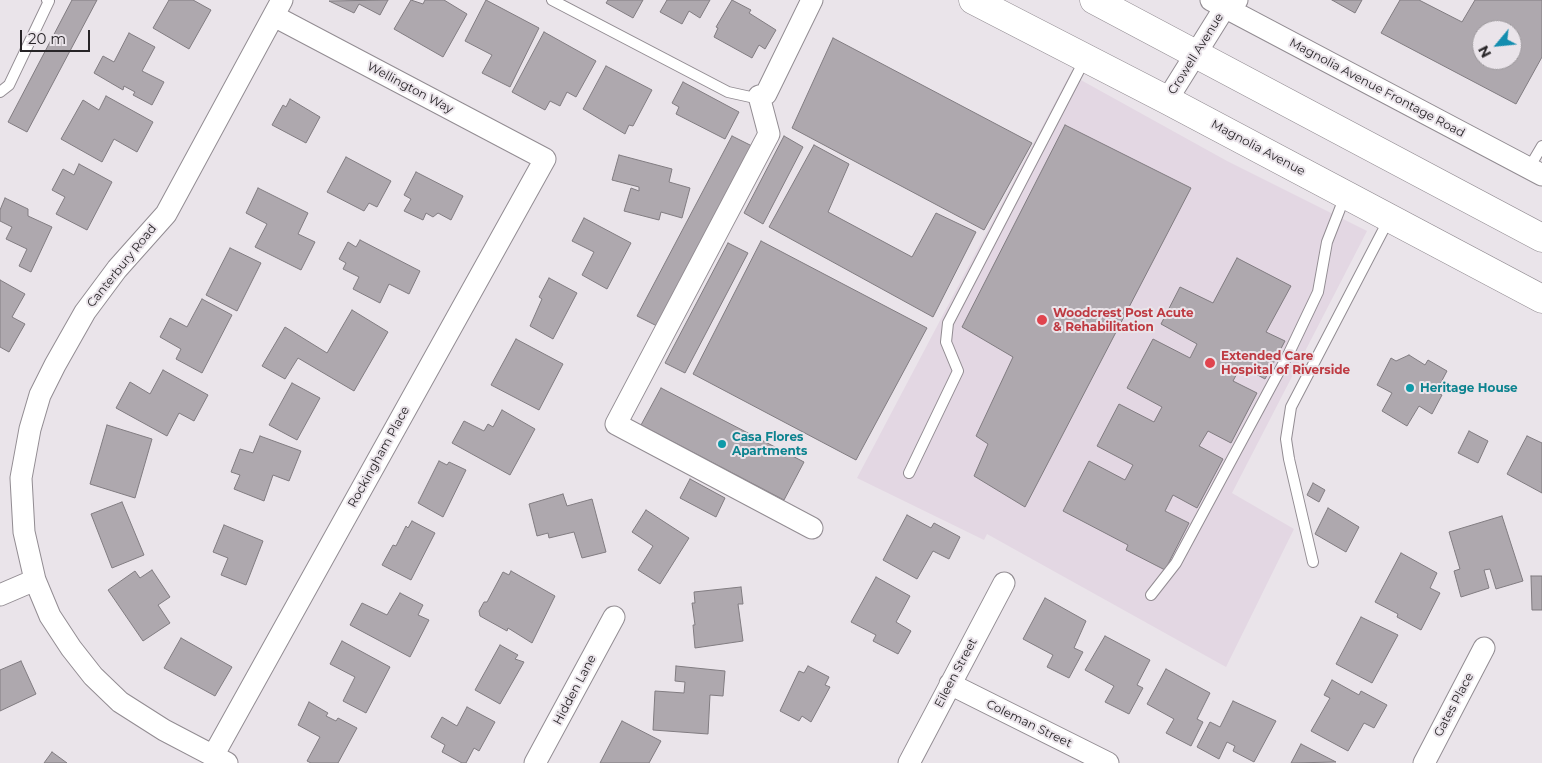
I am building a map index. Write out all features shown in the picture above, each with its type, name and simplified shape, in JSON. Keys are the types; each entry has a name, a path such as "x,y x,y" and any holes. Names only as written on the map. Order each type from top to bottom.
{"main road":[{"name":"Magnolia Avenue","path":"973,0 1168,100 1542,299"},
{"path":"1094,0 1542,238"}],"street":[{"path":"812,0 766,94 759,96 769,134 616,424 812,528"},
{"name":"Crowell Avenue","path":"1168,100 1197,54 1224,2"},
{"name":"Magnolia Avenue Frontage Road","path":"1224,2 1536,172"},
{"name":"Wellington Way","path":"278,8 545,159"},
{"name":"Canterbury Road","path":"220,759 164,730 120,702 93,676 50,616 35,580 24,532 22,478 30,429 40,395 85,312 116,269 166,214 278,8"},
{"name":"Rockingham Place","path":"220,759 545,159"},
{"path":"0,595 35,580"},
{"name":"Eileen Street","path":"909,763 1004,583"},
{"name":"Hidden Lane","path":"536,763 614,617"},
{"name":"Gates Place","path":"1424,763 1484,648"},
{"name":"Coleman Street","path":"950,684 1108,763"}],"lane":[{"path":"0,92 9,85 49,1 47,0"},
{"path":"552,0 728,92 755,98 759,96"},
{"path":"909,473 958,371 946,342 948,323 1050,131 1086,58"},
{"path":"1536,172 1542,146"},
{"path":"1152,595 1176,563 1289,354 1318,292 1327,242 1345,195"},
{"path":"1313,562 1286,439 1291,407 1389,218"}],"shaded area":[{"path":"1070,74 1227,161 1367,231 1232,493 1294,529 1226,667 987,534 984,540 857,478"}],"building":[{"path":"72,0 97,0 27,132 8,122"},
{"path":"169,0 193,0 211,10 189,49 153,28"},
{"path":"388,0 380,15 359,4 354,13 329,1"},
{"path":"411,0 423,4 425,0 444,0 467,14 443,57 394,29"},
{"path":"486,0 539,28 510,87 482,73 492,55 465,41"},
{"path":"608,0 643,0 633,18 606,3"},
{"path":"667,0 710,0 700,18 689,11 682,24 660,12"},
{"path":"732,0 751,10 749,13 776,30 765,49 759,45 752,58 714,37 718,28 716,27"},
{"path":"1332,0 1362,0 1355,13"},
{"path":"1400,0 1419,0 1462,22 1475,0 1542,0 1542,57 1516,104 1381,33"},
{"path":"544,32 596,61 576,97 567,92 560,106 550,101 545,110 512,92"},
{"path":"129,33 155,47 142,71 164,82 152,105 133,95 135,92 124,86 123,90 94,73 103,56 114,62"},
{"path":"833,38 1032,143 984,230 792,128"},
{"path":"606,66 652,90 633,126 629,125 625,134 583,109"},
{"path":"683,82 739,112 725,139 676,114 679,107 672,103"},
{"path":"106,96 153,122 137,152 114,139 102,162 61,139 83,100 99,110"},
{"path":"290,99 320,117 306,143 272,125 283,105 286,107"},
{"path":"1065,125 1191,188 1025,507 974,476 988,444 976,436 1013,357 962,327"},
{"path":"732,136 752,146 657,326 637,316"},
{"path":"784,136 803,147 763,224 744,213"},
{"path":"814,145 849,164 828,212 912,257 936,213 976,232 933,317 769,227"},
{"path":"619,155 672,169 669,182 690,188 682,218 661,212 659,220 624,211 631,188 639,191 639,187 612,180"},
{"path":"346,157 391,181 377,207 369,203 364,211 327,192"},
{"path":"79,164 112,182 87,230 56,214 65,197 52,190 63,169 74,175"},
{"path":"416,172 463,196 451,220 438,213 433,217 426,213 423,220 404,211 411,199 404,195"},
{"path":"258,188 308,213 298,234 315,242 301,270 255,247 267,224 246,213"},
{"path":"5,198 28,209 28,216 52,227 31,272 19,266 27,249 6,239 12,227 0,221 0,210"},
{"path":"584,218 631,243 607,289 582,275 594,252 572,241"},
{"path":"360,240 420,271 409,294 389,284 380,303 353,289 359,277 343,269 346,263 339,259 348,242 356,247"},
{"path":"761,241 927,328 856,460 693,374"},
{"path":"728,243 748,253 685,373 665,363"},
{"path":"230,248 261,263 237,311 206,295"},
{"path":"1237,258 1291,286 1266,332 1285,341 1265,379 1241,366 1233,381 1257,393 1231,443 1208,431 1199,446 1223,459 1197,508 1173,495 1165,511 1189,523 1165,570 1126,550 1128,545 1063,511 1089,461 1125,480 1133,465 1097,446 1119,404 1154,422 1162,407 1127,388 1153,339 1190,358 1197,344 1161,324 1180,287 1213,303"},
{"path":"549,278 577,293 553,339 530,326 542,299 539,297"},
{"path":"0,280 25,294 12,317 25,324 9,352 0,347"},
{"path":"202,299 232,315 202,373 176,359 181,349 160,337 170,318 187,327"},
{"path":"352,310 388,332 354,391 298,358 285,379 262,366 285,327 327,353"},
{"path":"516,339 563,364 539,410 491,385"},
{"name":"Heritage House","path":"1409,355 1425,365 1428,360 1447,371 1436,392 1442,395 1432,414 1419,406 1407,426 1382,411 1392,393 1377,385 1391,358 1396,361"},
{"path":"163,370 208,395 194,421 179,413 167,436 116,408 130,382 150,394"},
{"path":"292,383 320,398 297,440 269,425"},
{"name":"Casa Flores Apartments","path":"661,388 804,462 784,500 641,425"},
{"path":"502,410 535,429 510,475 452,443 464,421 484,431 488,424 493,427"},
{"path":"107,425 152,439 135,498 90,484"},
{"path":"1469,431 1488,441 1478,463 1458,453"},
{"path":"260,436 301,451 289,481 273,475 264,501 234,489 240,475 231,472 240,449 253,453"},
{"path":"1527,436 1542,443 1542,493 1507,474"},
{"path":"439,461 447,465 449,462 466,470 443,517 418,503"},
{"path":"690,479 725,498 716,517 680,498"},
{"path":"1313,483 1325,490 1319,502 1307,495"},
{"path":"563,494 567,506 592,499 606,552 582,558 574,532 549,538 548,533 537,536 529,504"},
{"path":"122,502 144,555 112,568 91,514"},
{"path":"1328,508 1359,527 1346,552 1315,534"},
{"path":"646,510 689,538 660,584 638,570 653,546 632,532"},
{"path":"907,515 931,528 934,523 960,537 949,559 933,551 917,579 883,560"},
{"path":"1502,516 1523,581 1496,589 1490,569 1484,570 1489,588 1461,597 1454,571 1460,569 1449,532"},
{"path":"412,521 435,533 411,580 382,565 393,545 396,546 406,526 408,528"},
{"path":"224,525 263,541 246,585 221,575 228,558 213,552"},
{"path":"1401,553 1437,573 1430,588 1440,593 1421,630 1397,617 1398,614 1375,602"},
{"path":"152,570 170,597 158,605 170,623 143,641 108,590 135,571 140,578"},
{"path":"511,571 555,596 532,643 508,628 507,631 480,616 479,611 484,602 487,602 503,572 509,575"},
{"path":"1531,576 1542,576 1542,610 1532,610"},
{"path":"876,577 910,596 896,622 911,631 898,654 873,641 876,635 851,622"},
{"path":"741,587 743,604 738,604 743,641 695,648 693,625 695,625 692,603 695,603 694,592"},
{"path":"400,593 423,605 418,615 429,620 410,657 350,625 362,603 387,615"},
{"path":"1045,598 1086,621 1074,648 1083,652 1069,678 1047,667 1053,655 1023,639"},
{"path":"1361,617 1398,635 1372,683 1336,664"},
{"path":"1105,636 1150,660 1137,685 1143,688 1129,714 1105,702 1114,686 1085,670"},
{"path":"181,638 232,667 215,696 164,668"},
{"path":"342,641 390,667 366,713 343,701 355,677 330,664"},
{"path":"500,645 518,655 515,659 524,662 500,704 475,690"},
{"path":"21,661 36,694 0,711 0,670"},
{"path":"676,666 725,671 723,696 710,695 708,734 653,730 655,691 684,693 685,682 675,681"},
{"path":"808,666 829,677 825,685 830,687 811,722 802,716 799,721 780,711 799,671 804,673"},
{"path":"1166,669 1210,693 1197,719 1203,722 1191,746 1166,733 1174,719 1147,704"},
{"path":"1332,680 1359,695 1361,691 1387,705 1374,728 1364,723 1348,751 1311,731 1330,698 1324,695"},
{"path":"1233,701 1276,721 1254,762 1233,751 1235,746 1227,742 1219,759 1197,747 1210,722 1220,727"},
{"path":"309,702 328,713 326,716 336,721 338,718 357,728 338,763 311,763 307,761 320,737 298,725"},
{"path":"467,707 495,722 479,751 474,748 466,763 462,763 442,752 445,745 431,737 442,717 457,726"},
{"path":"622,721 661,741 649,763 600,763"},
{"path":"1301,744 1336,762 1291,763"},
{"path":"52,752 67,763 44,763"}],"place":[{"name":"Woodcrest Post Acute & Rehabilitation","path":"1042,320"},
{"name":"Extended Care Hospital of Riverside","path":"1210,363"},
{"name":"Heritage House","path":"1410,388"},
{"name":"Casa Flores Apartments","path":"722,444"}]}
